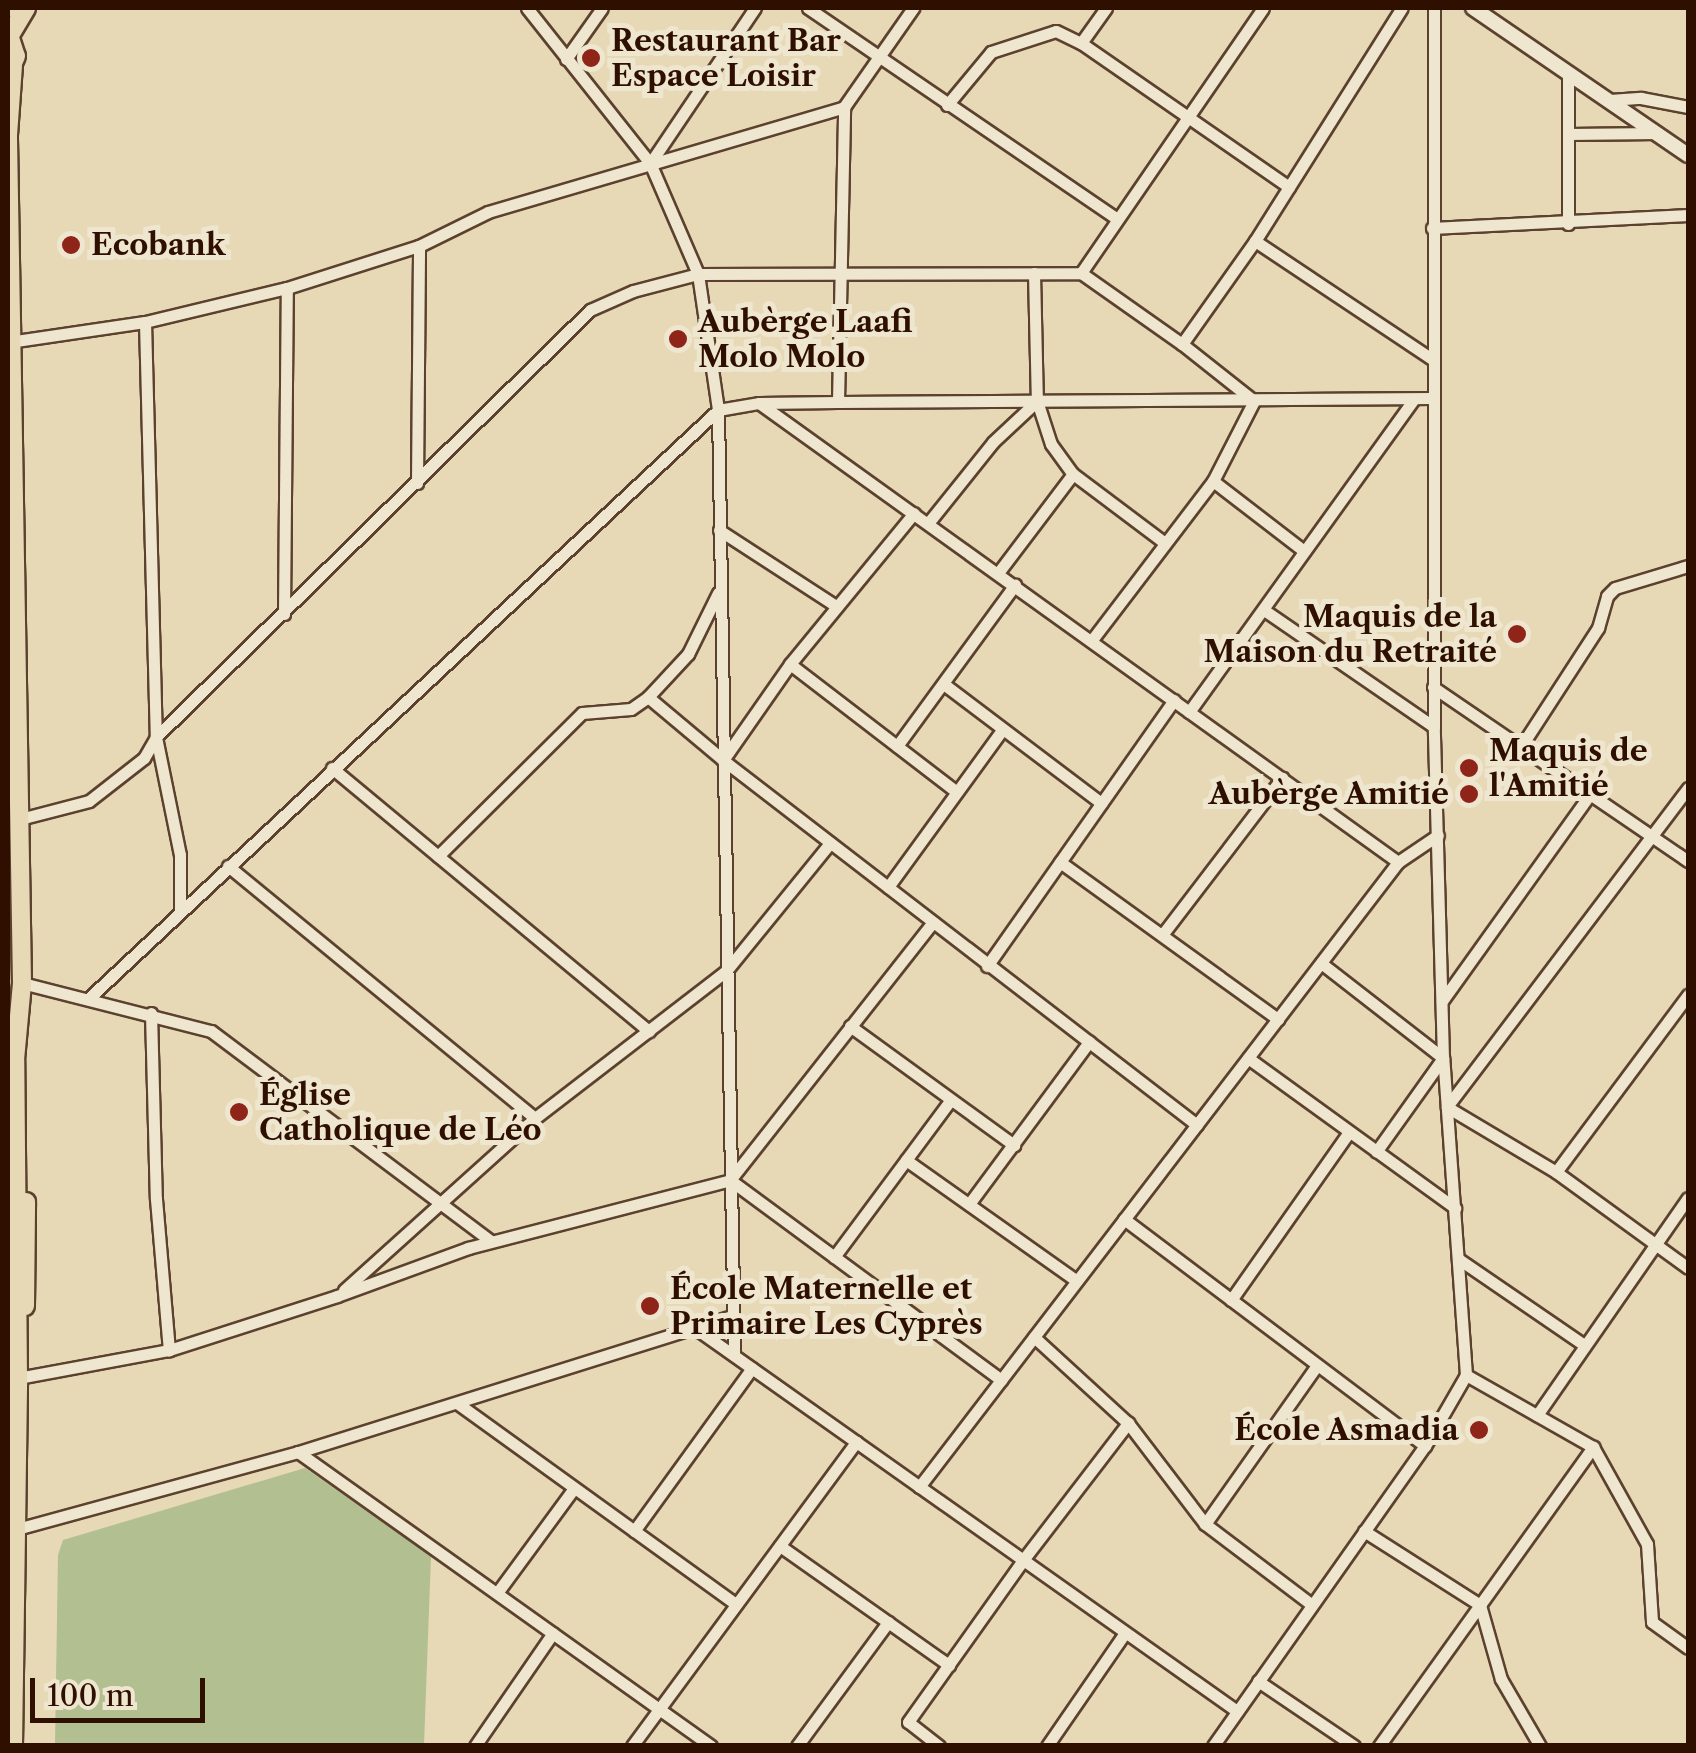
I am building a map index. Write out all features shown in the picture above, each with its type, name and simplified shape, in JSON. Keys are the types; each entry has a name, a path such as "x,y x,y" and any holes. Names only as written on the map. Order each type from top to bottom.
{"main road":[{"path":"13,1746 10,1675 14,1373 26,1288 16,1208 13,1043 20,819 13,735 8,134 10,71 16,56 9,34 26,8"},
{"path":"13,1043 16,1208"},
{"path":"8,1088 15,1119"}],"street":[{"path":"527,8 650,163 698,274 718,410 734,1355"},
{"path":"566,59 602,8"},
{"path":"650,163 755,8"},
{"path":"808,8 1117,219"},
{"path":"838,402 844,107 913,8"},
{"path":"1081,43 1106,8"},
{"path":"1081,273 1263,8"},
{"path":"1182,344 1255,241 1402,8"},
{"path":"1212,1746 1424,1446 1466,1375 1443,1058 1433,688 1434,8"},
{"path":"1473,8 1688,155"},
{"path":"947,105 990,52 1056,31 1081,43 1290,187"},
{"path":"1568,72 1568,224"},
{"path":"1610,100 1641,98 1688,107"},
{"path":"10,342 145,322 286,288 419,246 488,212 844,107"},
{"path":"1568,134 1658,133"},
{"path":"1432,228 1688,215"},
{"path":"1255,241 1432,359"},
{"path":"418,483 419,246"},
{"path":"1034,273 1037,401 1051,444 1073,474 1165,543"},
{"path":"20,819 88,801 144,758 156,737 590,310 633,290 698,274 1081,273 1254,401"},
{"path":"284,614 286,288"},
{"path":"145,322 156,737 180,855 180,912"},
{"path":"1189,712 1414,398"},
{"path":"89,998 718,410 759,403 1432,398"},
{"path":"929,522 993,442 1037,401"},
{"path":"1092,640 1212,481 1254,401"},
{"path":"759,403 1398,862"},
{"path":"998,573 1073,474"},
{"path":"1212,481 1304,552"},
{"path":"723,760 790,664 914,513"},
{"path":"719,530 836,606"},
{"path":"1522,744 1598,628 1607,596 1615,588 1688,566"},
{"path":"897,746 1015,585"},
{"path":"438,856 582,714 631,709 648,697 688,654 720,590"},
{"path":"1264,610 1434,727"},
{"path":"790,664 957,792"},
{"path":"945,685 1101,803"},
{"path":"1433,688 1522,744 1688,861"},
{"path":"648,697 723,760 1196,1125"},
{"path":"987,966 1174,700"},
{"path":"888,887 1003,729"},
{"path":"332,768 649,1031"},
{"path":"1162,935 1282,778"},
{"path":"1447,1107 1688,788"},
{"path":"1442,1000 1591,793"},
{"path":"919,1486 1398,862 1438,835"},
{"path":"337,1296 536,1118 726,971 830,842"},
{"path":"1060,862 1278,1019"},
{"path":"228,866 536,1118"},
{"path":"14,1373 170,1350 491,1241 730,1180 933,922"},
{"path":"1321,962 1443,1058"},
{"path":"15,989 89,998 212,1032 491,1241"},
{"path":"1556,1172 1688,995"},
{"path":"151,1013 156,1199 170,1350"},
{"path":"850,1026 1014,1144"},
{"path":"970,1204 1089,1042"},
{"path":"1248,1058 1455,1208"},
{"path":"1376,1152 1443,1058"},
{"path":"834,1257 950,1101"},
{"path":"1447,1107 1556,1172 1688,1268"},
{"path":"1230,1300 1349,1132"},
{"path":"906,1160 1077,1280"},
{"path":"730,1180 1001,1380"},
{"path":"1537,1415 1688,1198"},
{"path":"1124,1220 1424,1446"},
{"path":"1460,1260 1584,1345"},
{"path":"13,1530 298,1452 732,1316"},
{"path":"695,1328 1236,1712"},
{"path":"1034,1337 1128,1423 1205,1524 1312,1605"},
{"path":"1205,1524 1317,1364"},
{"path":"634,1531 752,1368"},
{"path":"1466,1375 1593,1448 1647,1544 1652,1622 1688,1648"},
{"path":"457,1403 736,1604"},
{"path":"939,1746 908,1722 1023,1560 1128,1423"},
{"path":"632,1746 856,1442"},
{"path":"1378,1746 1593,1448"},
{"path":"298,1452 712,1746"},
{"path":"497,1593 574,1488"},
{"path":"1364,1531 1480,1605 1501,1679 1540,1746"},
{"path":"780,1546 949,1664"},
{"path":"797,1746 888,1622"},
{"path":"1047,1746 1125,1632"},
{"path":"475,1746 553,1633"},
{"path":"1258,1681 1354,1746"}],"green space":[{"path":"305,1468 431,1556 424,1745 55,1745 58,1555 63,1540"}],"place":[{"name":"Restaurant Bar Espace Loisir","path":"591,58"},
{"name":"Ecobank","path":"71,245"},
{"name":"Aubèrge Laafi Molo Molo","path":"678,339"},
{"name":"Maquis de la Maison du Retraité","path":"1517,634"},
{"name":"Maquis de l'Amitié","path":"1469,768"},
{"name":"Aubèrge Amitié","path":"1469,794"},
{"name":"Église Catholique de Léo","path":"239,1112"},
{"name":"École Maternelle et Primaire Les Cyprès","path":"650,1306"},
{"name":"École Asmadia","path":"1479,1430"}]}
